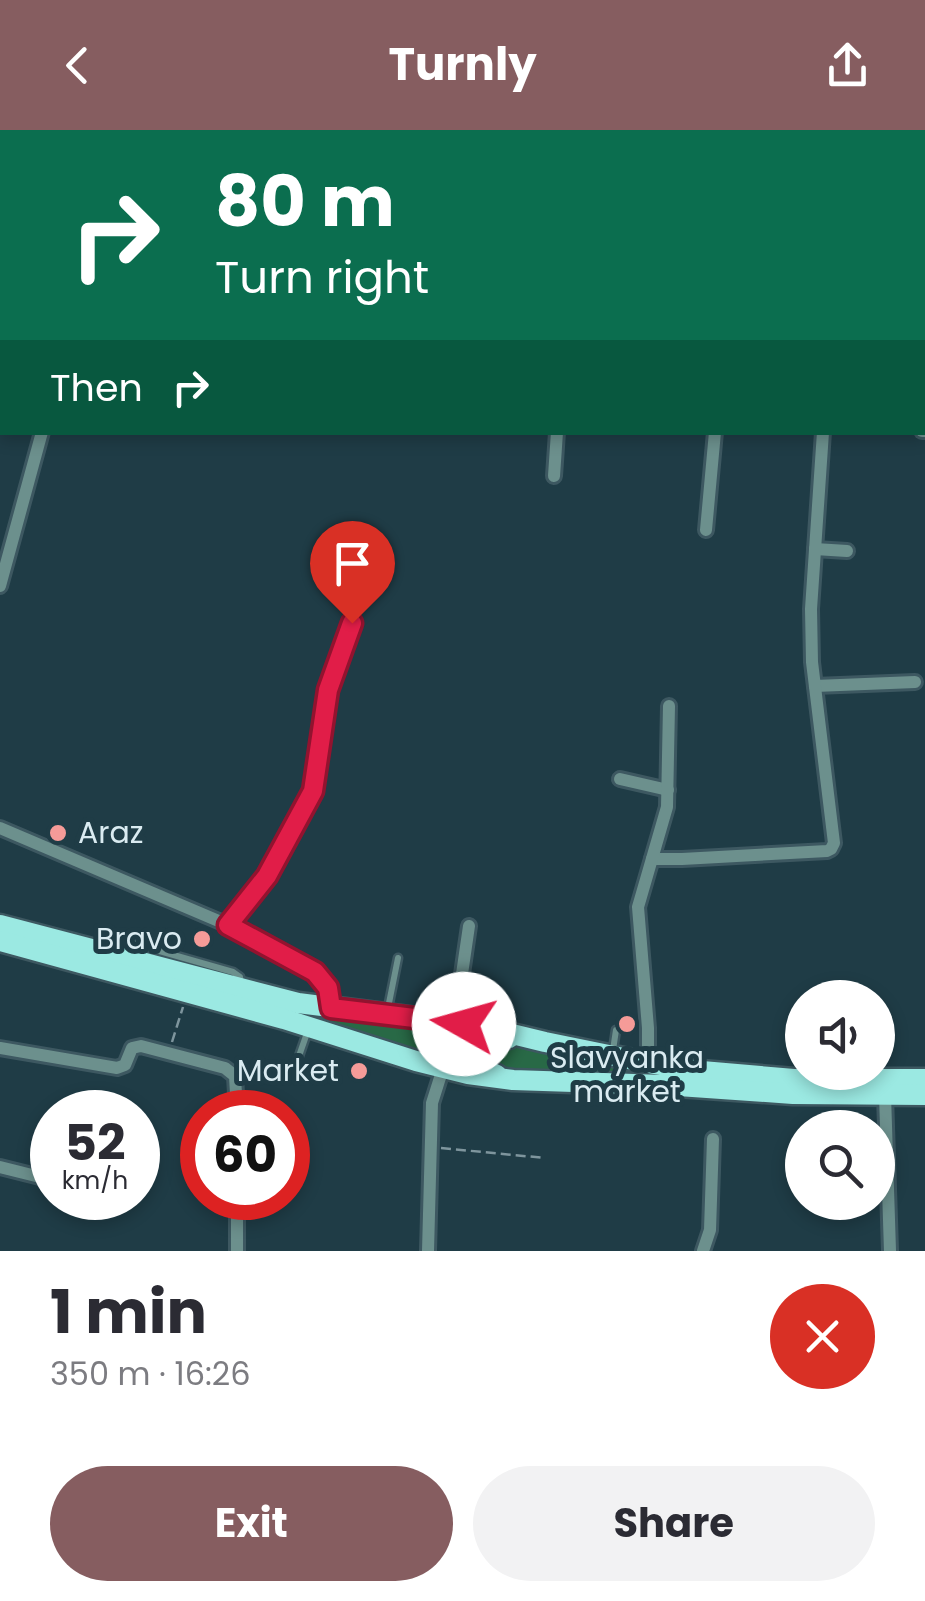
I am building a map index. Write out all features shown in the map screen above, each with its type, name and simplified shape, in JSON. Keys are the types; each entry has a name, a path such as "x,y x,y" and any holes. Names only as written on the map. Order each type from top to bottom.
{"main road":[{"path":"0,925 298,1003 455,1022 648,1063 794,1079 925,1079"},
{"path":"0,941 392,1054 512,1080 816,1095 925,1094"},
{"path":"417,1018 446,1026 458,1034 458,1054 443,1066"},
{"path":"512,1080 482,1068 478,1058 480,1046 492,1038 545,1042"}],"street":[{"path":"0,586 41,435"},
{"path":"554,476 557,435"},
{"path":"706,530 715,435"},
{"path":"652,859 831,849 834,837 812,662 811,609 823,435"},
{"path":"815,549 846,551"},
{"path":"228,925 267,876 313,791 328,690 352,623"},
{"path":"815,686 915,682"},
{"path":"648,1063 638,907 663,823 668,790 670,706"},
{"path":"620,779 668,790"},
{"path":"0,828 228,925 315,972 328,988 331,1008"},
{"path":"455,1022 470,926"},
{"path":"0,1048 117,1068 125,1064 135,1046 230,1071 236,1090"},
{"path":"428,1251 432,1103 443,1066"},
{"path":"885,1095 890,1251"},
{"path":"704,1251 710,1230 713,1139"},
{"path":"0,1166 30,1174"},
{"path":"236,1220 236,1251"}],"lane":[{"path":"388,1014 398,958"},
{"path":"299,1056 309,1027"},
{"path":"612,1056 616,1030"}],"path":[{"path":"169,1054 187,992"},
{"path":"430,1147 545,1158"}],"green space":[{"path":"285,1009 436,1031 452,1038 451,1051 428,1055"},
{"path":"502,1044 677,1078 508,1069 498,1064 494,1054"}],"place":[{"name":"Araz","path":"58,833"},
{"name":"Bravo","path":"202,939"},
{"name":"Slavyanka market","path":"627,1024"},
{"name":"Market","path":"359,1071"}],"route":[{"path":"352,623 325,702 315,783 309,801 267,876 228,925 315,972 328,988 331,1008 464,1024"}]}
